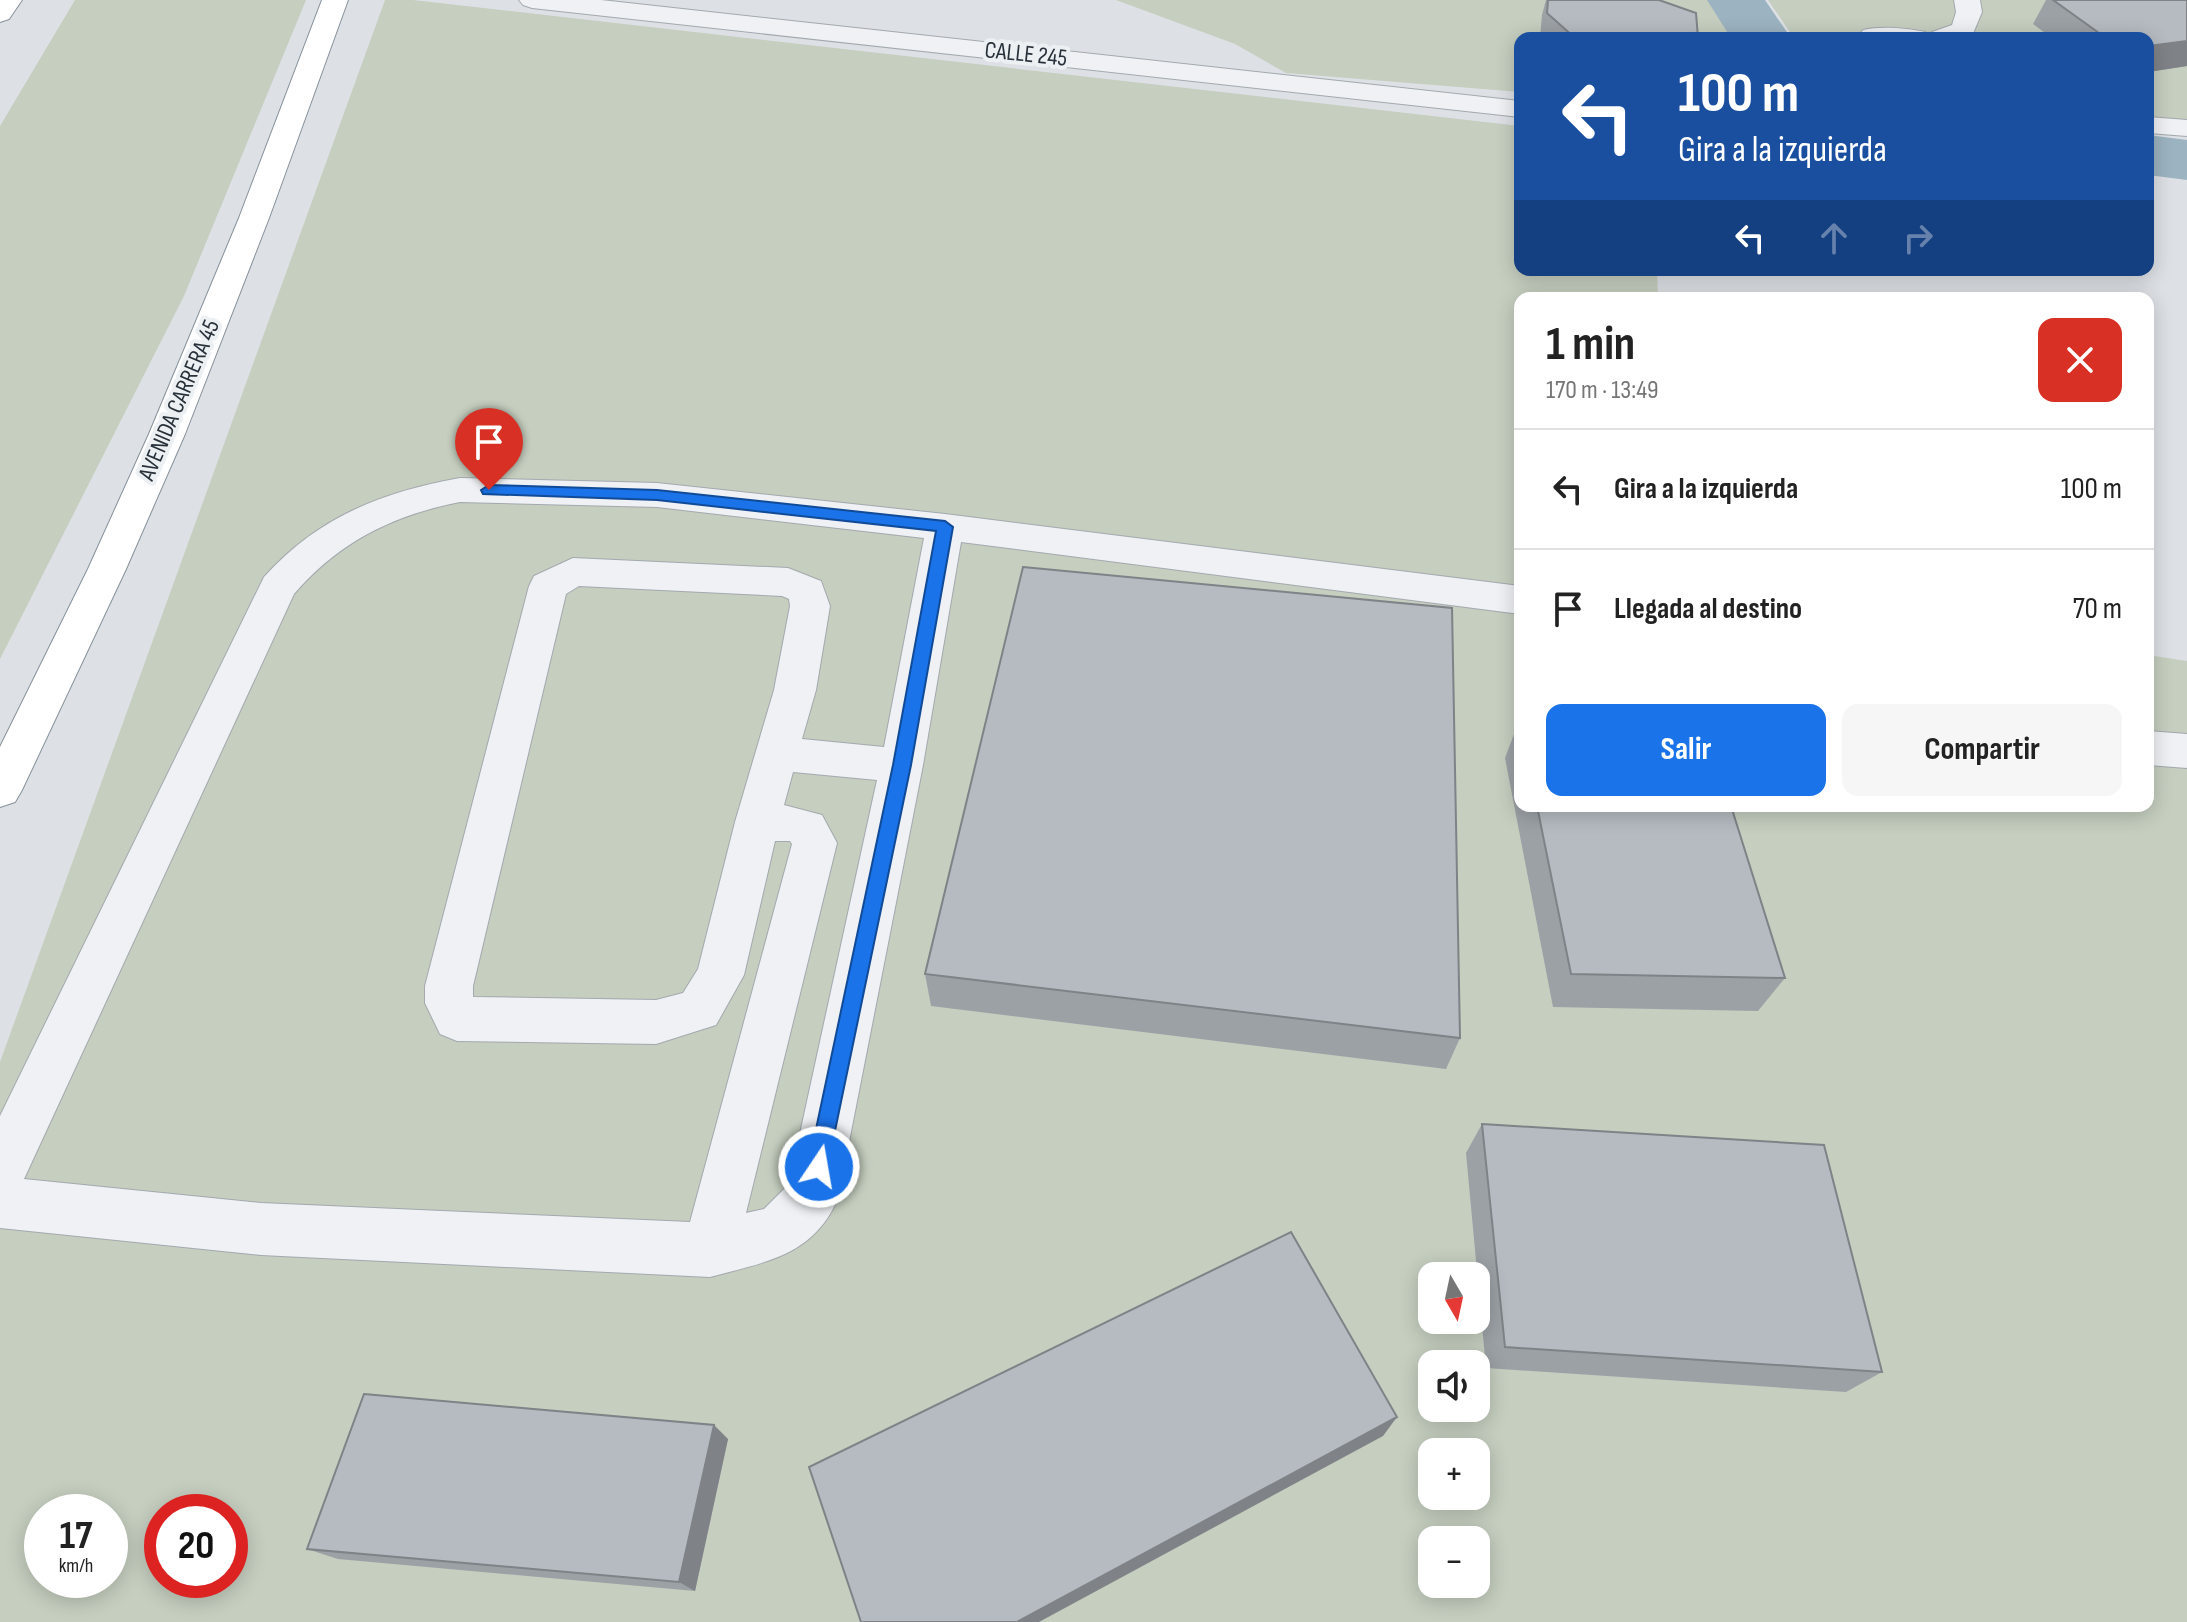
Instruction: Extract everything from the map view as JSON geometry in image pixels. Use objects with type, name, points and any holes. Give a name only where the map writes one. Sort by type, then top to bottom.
[{"type":"highway","points":[[0,14],[9,0]]},
{"type":"highway","name":"AVENIDA CARRERA 45","points":[[0,790],[71,645],[167,435],[271,175],[335,0]]},
{"type":"lane","name":"CALLE 245","points":[[532,0],[1514,108]]},
{"type":"lane","points":[[1958,32],[1963,30],[1969,12],[1967,0]]},
{"type":"lane","points":[[2154,125],[2187,128]]},
{"type":"lane","points":[[0,1172],[278,587],[296,564],[318,544],[372,513],[401,502],[460,490],[657,495],[945,527],[1514,599]]},
{"type":"lane","points":[[0,1202],[261,1229],[710,1250],[779,1231],[812,1198],[902,765],[945,527]]},
{"type":"lane","points":[[573,572],[788,582],[807,591],[810,606],[795,690],[757,822],[720,975],[699,1010],[656,1022],[457,1019],[449,1003],[449,986],[548,586],[573,572]]},
{"type":"lane","points":[[2154,748],[2187,751]]},
{"type":"lane","points":[[776,754],[902,765]]},
{"type":"lane","points":[[710,1250],[815,843],[806,828],[791,823],[757,822]]},
{"type":"green space","points":[[75,0],[306,0],[184,296],[0,659],[0,126]]},
{"type":"green space","points":[[385,0],[413,0],[1514,125],[1514,276],[1657,276],[1658,292],[1514,292],[1514,812],[2154,812],[2154,656],[2187,661],[2187,1622],[0,1622],[0,1062]]},
{"type":"green space","points":[[1116,0],[1733,0],[1753,32],[1514,32],[1514,92],[1286,73],[1235,44]]},
{"type":"green space","points":[[1768,0],[2187,0],[2187,130],[2154,127],[2154,32],[1790,32]]},
{"type":"building","points":[[1548,0],[1659,0],[1696,13],[1698,32],[1568,32],[1547,13]]},
{"type":"building","points":[[2053,0],[2187,0],[2187,41],[2154,45],[2154,32],[2098,32]]},
{"type":"building","points":[[1023,567],[1452,608],[1460,1038],[925,974]]},
{"type":"building","points":[[1538,812],[1733,812],[1785,978],[1571,974]]},
{"type":"building","points":[[1482,1124],[1824,1145],[1882,1372],[1505,1347]]},
{"type":"building","points":[[1291,1232],[1397,1417],[1017,1622],[861,1622],[809,1467]]},
{"type":"building","points":[[364,1394],[714,1425],[679,1582],[307,1549]]},
{"type":"waterway","points":[[1736,0],[1757,32]]},
{"type":"waterway","points":[[2154,156],[2187,160]]},
{"type":"route","points":[[489,490],[657,495],[945,527],[902,765],[819,1167]]}]
